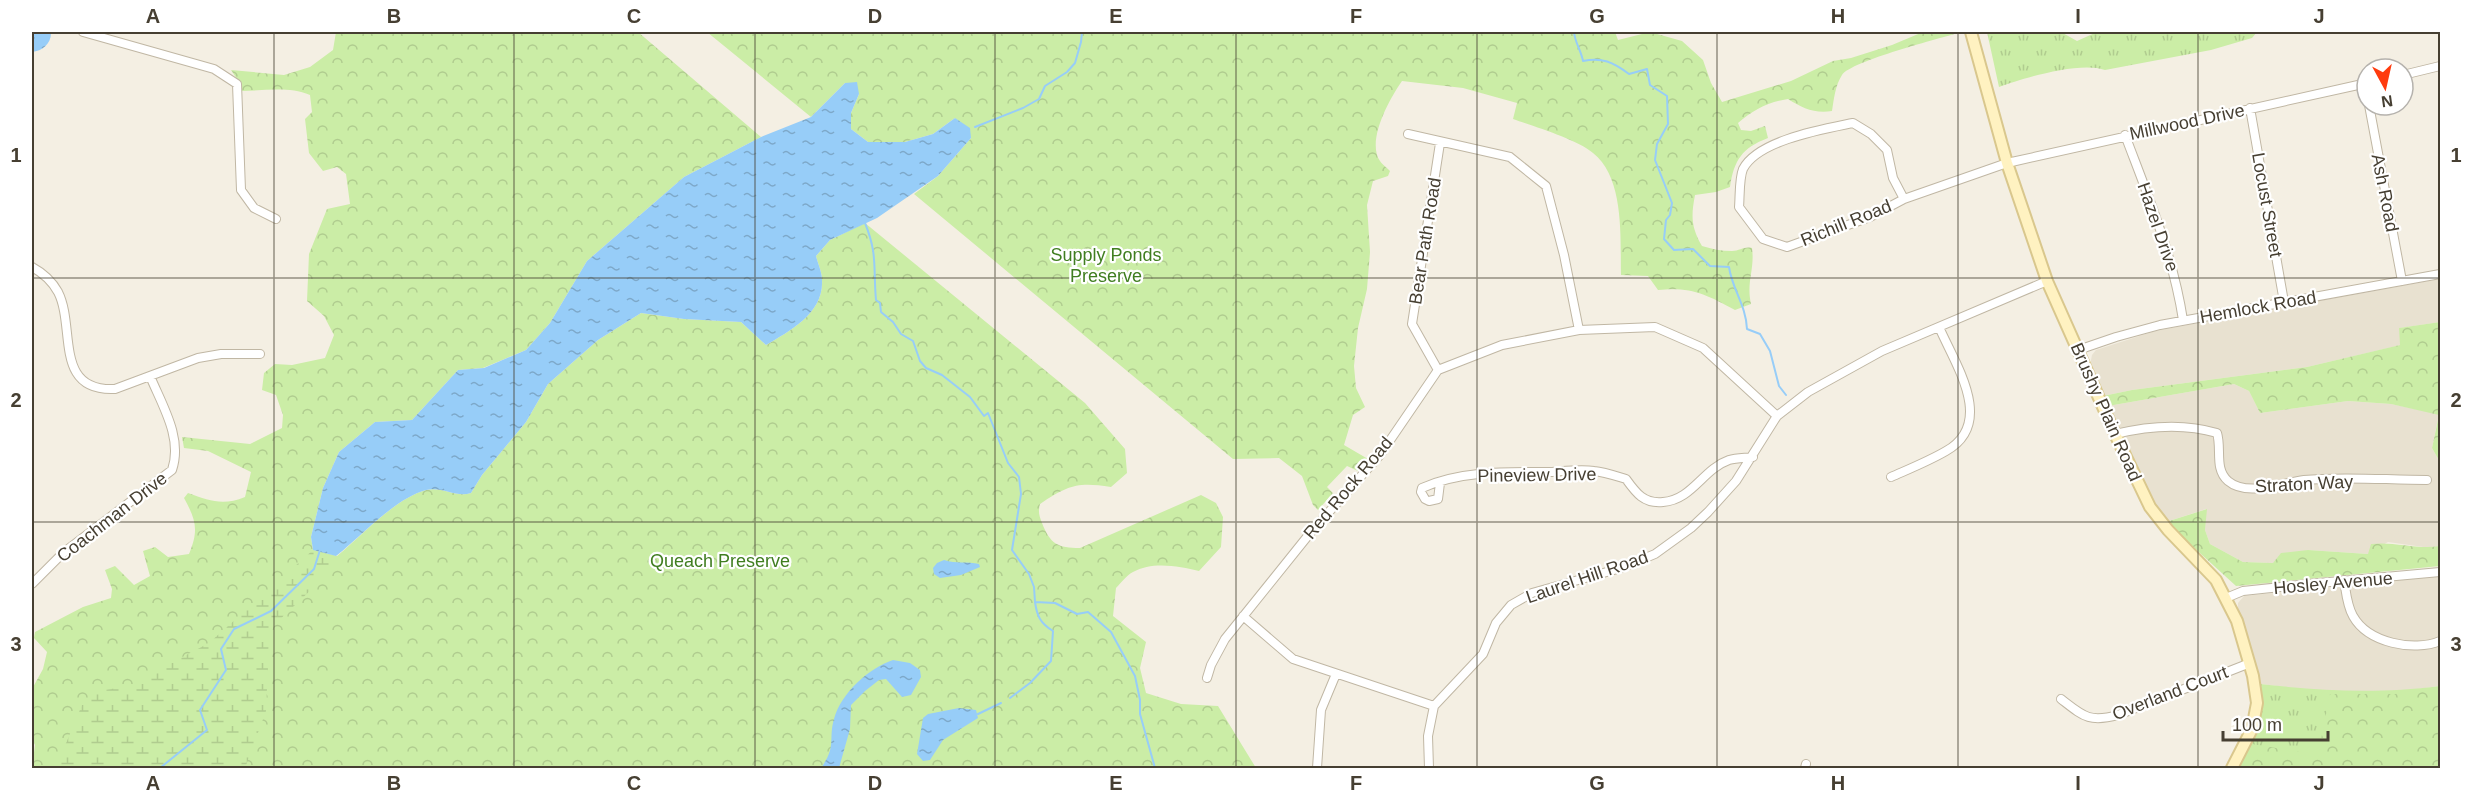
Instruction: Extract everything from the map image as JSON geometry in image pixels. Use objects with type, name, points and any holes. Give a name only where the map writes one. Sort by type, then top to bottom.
[{"type":"main road","name":"Brushy Plain Road","points":[[1971,32],[2007,163],[2048,281],[2115,434],[2145,498],[2157,517],[2208,569],[2237,621],[2250,663],[2257,711],[2252,729],[2232,768]]},
{"type":"street","points":[[83,32],[214,69],[237,84],[241,190],[254,207],[276,219]]},
{"type":"street","points":[[2415,72],[2440,66]]},
{"type":"street","name":"Millwood Drive","points":[[2007,163],[2355,85]]},
{"type":"street","name":"Locust Street","points":[[2250,108],[2284,302]]},
{"type":"street","name":"Ash Road","points":[[2371,117],[2402,281]]},
{"type":"street","name":"Richill Road","points":[[1904,200],[1893,178],[1887,150],[1871,134],[1853,123],[1807,133],[1758,153],[1743,170],[1739,207],[1762,238],[1787,248],[1870,217],[1904,200],[2007,163]]},
{"type":"street","points":[[1408,134],[1510,157],[1546,186],[1564,255],[1579,330]]},
{"type":"street","name":"Hazel Drive","points":[[2125,135],[2163,235],[2173,269],[2183,320]]},
{"type":"street","name":"Bear Path Road","points":[[1438,370],[1412,324],[1440,143]]},
{"type":"street","points":[[32,267],[51,281],[58,293],[62,303],[71,362],[76,372],[93,386],[103,389],[115,388],[198,358],[221,354],[260,354]]},
{"type":"street","name":"Hemlock Road","points":[[2078,350],[2131,332],[2183,320],[2440,274]]},
{"type":"street","name":"Laurel Hill Road","points":[[1434,706],[1483,654],[1496,623],[1511,605],[1532,593],[1621,568],[1655,554],[1691,528],[1736,481],[1778,416],[1808,392],[1845,370],[2048,281]]},
{"type":"street","points":[[1438,370],[1502,345],[1579,330],[1655,327],[1703,348],[1778,416]]},
{"type":"street","points":[[1891,477],[1947,451],[1967,431],[1971,401],[1939,327]]},
{"type":"street","name":"Red Rock Road","points":[[1207,678],[1210,665],[1225,639],[1311,532],[1380,455],[1438,370]]},
{"type":"street","name":"Coachman Drive","points":[[32,584],[63,553],[172,470],[177,457],[176,442],[150,376]]},
{"type":"street","name":"Straton Way","points":[[2115,434],[2160,426],[2205,429],[2217,433],[2220,443],[2219,469],[2227,480],[2236,486],[2253,488],[2325,479],[2427,480]]},
{"type":"street","name":"Pineview Drive","points":[[1440,483],[1494,473],[1594,471],[1626,479],[1636,493],[1650,503],[1671,502],[1690,492],[1728,460],[1753,457]]},
{"type":"street","name":"Hosley Avenue","points":[[2226,598],[2243,591],[2440,572]]},
{"type":"street","points":[[2344,580],[2352,615],[2371,635],[2420,646],[2440,641]]},
{"type":"street","points":[[1243,616],[1293,659],[1434,706],[1428,736],[1429,768]]},
{"type":"street","name":"Overland Court","points":[[2061,699],[2089,718],[2101,720],[2250,663]]},
{"type":"street","points":[[1317,768],[1322,710],[1336,674]]},
{"type":"shaded area","points":[[2440,279],[2440,322],[2400,328],[2401,345],[2307,367],[2132,390],[2103,396],[2090,365],[2092,355],[2096,350],[2155,331]]},
{"type":"shaded area","points":[[2234,384],[2249,391],[2260,413],[2348,401],[2391,404],[2439,414],[2432,448],[2440,462],[2440,546],[2430,548],[2388,542],[2368,554],[2308,550],[2273,563],[2243,562],[2210,544],[2205,530],[2206,509],[2166,522],[2154,507],[2108,406]]},
{"type":"shaded area","points":[[2440,576],[2440,686],[2395,692],[2328,692],[2260,684],[2238,609],[2238,603],[2244,596]]},
{"type":"green space","name":"Queach Preserve","points":[[336,32],[638,32],[761,137],[684,177],[587,261],[550,323],[526,350],[483,368],[458,370],[412,420],[375,422],[339,452],[323,488],[311,537],[313,550],[337,556],[391,509],[426,490],[471,493],[482,475],[526,422],[548,384],[598,340],[641,313],[684,319],[741,322],[766,345],[775,340],[804,320],[817,302],[822,280],[816,256],[830,240],[865,223],[1085,403],[1125,449],[1127,473],[1111,487],[1081,485],[1066,489],[1040,504],[1039,514],[1042,523],[1052,540],[1060,546],[1080,548],[1201,495],[1216,503],[1223,517],[1221,547],[1199,571],[1174,566],[1149,566],[1131,573],[1116,588],[1113,616],[1146,642],[1140,668],[1146,693],[1181,704],[1218,706],[1256,768],[32,768],[35,745],[32,739],[32,689],[43,669],[47,652],[34,638],[35,632],[83,607],[111,598],[112,589],[105,570],[115,566],[134,585],[150,576],[143,551],[155,547],[168,557],[189,554],[195,525],[184,498],[188,493],[223,502],[245,497],[251,472],[208,451],[184,448],[182,437],[250,444],[282,428],[283,415],[276,395],[262,390],[264,373],[275,364],[292,365],[325,358],[334,335],[324,316],[307,301],[309,254],[327,209],[350,204],[346,174],[337,167],[323,171],[309,153],[305,119],[312,112],[310,95],[285,90],[241,91],[239,82],[231,70],[284,75],[310,67],[333,50]]},
{"type":"green space","name":"Supply Ponds Preserve","points":[[707,32],[1615,32],[1618,40],[1650,32],[1682,41],[1703,60],[1711,83],[1722,102],[1791,81],[1833,61],[1851,58],[1892,45],[1923,32],[1962,32],[1898,50],[1849,69],[1842,75],[1838,84],[1832,111],[1809,110],[1788,99],[1761,107],[1738,123],[1741,130],[1751,131],[1765,126],[1768,138],[1752,146],[1741,156],[1734,169],[1730,187],[1695,195],[1693,215],[1694,227],[1702,246],[1728,251],[1752,248],[1749,289],[1751,304],[1735,310],[1698,293],[1658,290],[1648,276],[1621,275],[1619,210],[1616,193],[1603,164],[1586,148],[1513,119],[1517,103],[1463,88],[1402,81],[1381,120],[1376,142],[1376,153],[1390,171],[1388,176],[1373,181],[1367,205],[1370,252],[1367,289],[1358,328],[1354,366],[1356,388],[1365,407],[1353,415],[1344,445],[1368,459],[1358,471],[1347,466],[1327,487],[1333,493],[1318,510],[1313,505],[1302,476],[1279,458],[1233,459],[914,194],[938,176],[971,138],[955,118],[933,134],[905,142],[868,142],[851,129],[851,113],[859,94],[845,83],[811,117]]},
{"type":"green space","points":[[1987,32],[2061,32],[2077,41],[2097,32],[2257,32],[2252,38],[2211,50],[2105,70],[2067,69],[2037,75],[1999,87]]},
{"type":"green space","points":[[2440,322],[2440,462],[2432,448],[2439,415],[2391,404],[2348,401],[2260,413],[2249,391],[2234,384],[2108,406],[2103,396],[2132,390],[2307,367],[2400,345],[2399,328]]},
{"type":"green space","points":[[2207,509],[2205,530],[2210,544],[2243,562],[2273,563],[2281,553],[2308,550],[2368,554],[2371,544],[2380,543],[2423,547],[2440,546],[2440,566],[2236,586],[2166,522]]},
{"type":"green space","points":[[313,550],[336,556],[315,586],[274,625],[269,642],[266,711],[245,768],[54,768],[84,700],[104,690],[139,685],[173,662],[209,643]]},
{"type":"green space","points":[[2260,684],[2350,691],[2440,686],[2440,768],[2237,768],[2253,738],[2260,718],[2262,697]]},
{"type":"green space","points":[[2440,688],[2440,768],[2240,768],[2252,744],[2318,755],[2330,694],[2395,694]]},
{"type":"water","points":[[32,32],[51,33],[45,46],[32,52]]},
{"type":"water","points":[[857,82],[859,94],[851,113],[851,129],[868,142],[905,142],[933,134],[955,118],[970,128],[971,138],[938,176],[877,218],[830,240],[816,256],[822,277],[821,292],[804,320],[766,345],[741,322],[684,319],[641,313],[598,340],[548,384],[526,422],[482,475],[471,493],[426,490],[391,509],[336,556],[313,550],[311,537],[323,488],[339,452],[375,422],[412,420],[458,370],[484,368],[526,350],[550,323],[587,261],[684,177],[761,137],[811,117],[845,83]]},
{"type":"water","points":[[944,560],[975,563],[980,567],[961,575],[940,578],[934,574],[933,568]]},
{"type":"water","points":[[893,660],[910,663],[920,670],[921,677],[911,695],[902,697],[886,679],[879,680],[865,691],[851,705],[850,729],[839,768],[821,768],[831,748],[834,719],[849,691],[866,675]]},
{"type":"water","points":[[959,708],[976,710],[978,718],[943,740],[930,760],[923,761],[917,754],[923,718],[928,714]]},
{"type":"waterway","points":[[975,127],[1023,108],[1039,99],[1045,86],[1067,72],[1075,63],[1082,32]]},
{"type":"waterway","points":[[1574,32],[1583,61],[1607,61],[1629,74],[1647,69],[1650,85],[1667,96],[1668,124],[1657,144],[1655,160],[1672,203],[1670,215],[1666,220],[1664,239],[1674,250],[1693,249],[1710,266],[1729,267],[1744,312],[1747,329],[1760,334],[1770,351],[1779,386],[1786,395]]},
{"type":"waterway","points":[[865,223],[873,253],[876,300],[880,303],[881,312],[893,322],[901,334],[913,341],[920,361],[926,368],[942,375],[970,397],[984,416],[988,413],[1008,463],[1019,477],[1021,494],[1012,550],[1029,574],[1034,587],[1035,602],[1055,603],[1077,614],[1088,612],[1111,632],[1135,676],[1140,700],[1140,714],[1155,768]]},
{"type":"waterway","points":[[160,768],[207,730],[200,710],[226,670],[221,649],[234,629],[271,611],[314,569],[320,550]]},
{"type":"waterway","points":[[1010,698],[1030,683],[1051,661],[1053,631],[1040,619],[1035,602]]},
{"type":"waterway","points":[[978,714],[1001,703]]}]
